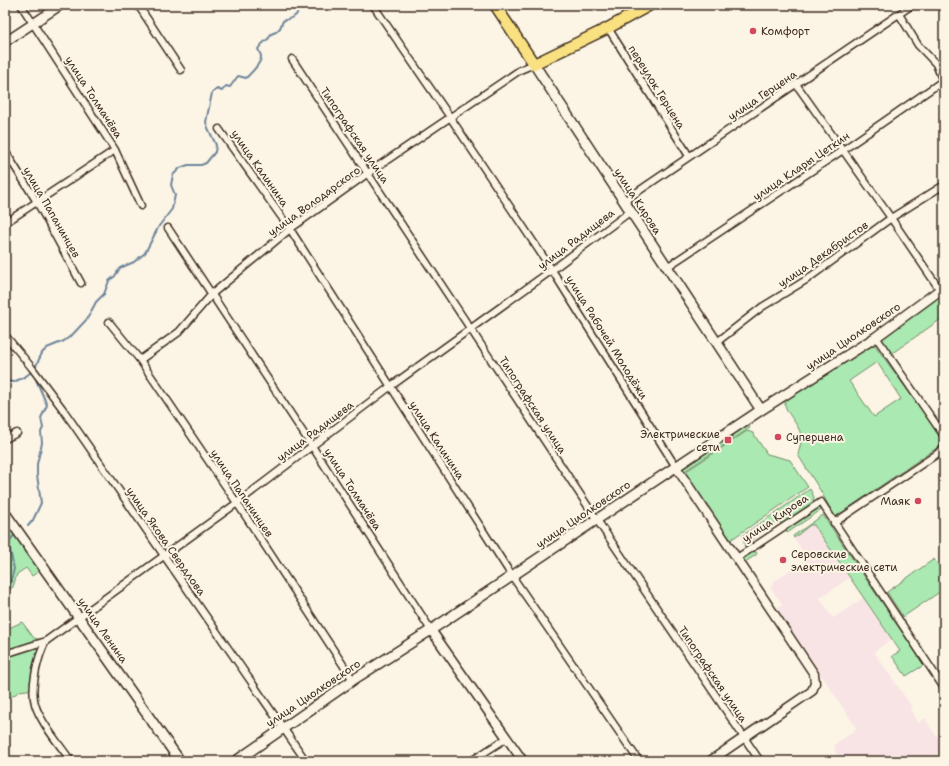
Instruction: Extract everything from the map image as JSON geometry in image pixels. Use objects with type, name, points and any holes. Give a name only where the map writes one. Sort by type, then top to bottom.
[{"type":"main road","points":[[534,64],[608,28],[650,5]]},
{"type":"main road","name":"улица Кирова","points":[[500,7],[534,64],[761,410]]},
{"type":"main road","name":"улица Циолковского","points":[[236,761],[353,680],[431,630],[761,410],[876,337],[942,289]]},
{"type":"main road","name":"улица Ленина","points":[[5,513],[180,761]]},
{"type":"street","name":"улица Толмачёва","points":[[21,5],[115,150],[141,206]]},
{"type":"street","points":[[5,42],[61,5]]},
{"type":"street","points":[[138,5],[181,70]]},
{"type":"street","name":"улица Рабочей Молодёжи","points":[[373,5],[552,270],[676,467],[814,674],[815,683],[812,691],[744,738]]},
{"type":"street","name":"улица Герцена","points":[[624,201],[912,5]]},
{"type":"street","points":[[899,14],[918,45],[936,64],[943,82]]},
{"type":"street","name":"переулок Герцена","points":[[608,28],[690,156]]},
{"type":"street","name":"Типографская улица","points":[[292,59],[597,520],[760,761]]},
{"type":"street","name":"улица Володарского","points":[[140,360],[179,332],[212,294],[290,229],[368,173],[520,70],[534,64]]},
{"type":"street","name":"улица Клары Цеткин","points":[[667,267],[943,82]]},
{"type":"street","points":[[796,84],[942,289]]},
{"type":"street","name":"улица Калинина","points":[[220,129],[290,229],[512,576],[639,761]]},
{"type":"street","points":[[5,223],[115,150]]},
{"type":"street","name":"улица Папанинцев","points":[[5,151],[37,202],[81,283]]},
{"type":"street","name":"улица Декабристов","points":[[717,342],[762,307],[806,280],[891,218],[944,185]]},
{"type":"street","name":"улица Радищева","points":[[5,654],[46,641],[237,503],[391,386],[631,211]]},
{"type":"street","name":"улица Толмачёва","points":[[168,228],[431,630],[523,761]]},
{"type":"street","name":"улица Папанинцев","points":[[109,322],[140,360],[237,503],[353,680]]},
{"type":"street","name":"улица Якова Свердлова","points":[[5,335],[62,408],[306,761]]},
{"type":"street","points":[[876,337],[942,425],[944,436]]},
{"type":"street","points":[[5,439],[18,433]]},
{"type":"street","points":[[834,523],[937,454],[944,447]]},
{"type":"street","name":"улица Кирова","points":[[737,558],[821,502],[944,688]]},
{"type":"street","points":[[46,641],[37,668],[34,702],[39,714],[71,761]]},
{"type":"street","points":[[471,761],[507,738]]},
{"type":"street","points":[[710,761],[744,738]]},
{"type":"shaded area","points":[[810,525],[813,525],[849,578],[820,598],[833,618],[863,598],[891,639],[874,652],[912,707],[910,709],[918,723],[925,718],[936,736],[938,735],[944,744],[944,750],[935,756],[939,761],[837,761],[834,745],[857,729],[777,608],[782,604],[770,587],[774,585],[773,582],[807,558],[794,538]]},
{"type":"green space","points":[[944,287],[944,317],[888,356],[876,337]]},
{"type":"green space","points":[[874,344],[942,438],[941,445],[835,517],[798,455],[801,435],[785,406],[784,401]],"holes":[[[877,362],[901,399],[874,417],[849,381]]]},
{"type":"green space","points":[[745,421],[750,428],[680,474],[676,467]]},
{"type":"green space","points":[[747,431],[753,433],[767,454],[790,460],[808,487],[729,541],[685,472]]},
{"type":"green space","points":[[810,489],[814,497],[813,502],[783,524],[777,521],[749,541],[749,545],[745,549],[743,535]]},
{"type":"green space","points":[[817,507],[821,510],[787,533],[786,530],[788,527]]},
{"type":"green space","points":[[823,515],[924,665],[906,676],[892,656],[900,651],[814,525],[810,525],[794,538],[793,536]]},
{"type":"green space","points":[[15,528],[44,568],[32,576],[26,568],[17,574],[13,587],[5,593],[5,535]]},
{"type":"green space","points":[[752,551],[756,552],[757,554],[744,563],[744,557]]},
{"type":"green space","points":[[934,559],[944,574],[944,589],[903,617],[887,592]]},
{"type":"green space","points":[[5,621],[9,628],[22,622],[34,638],[46,641],[33,689],[20,691],[5,701]]},
{"type":"waterway","points":[[5,381],[14,382],[34,370],[42,353],[47,348],[64,341],[87,319],[96,302],[104,294],[109,281],[115,276],[120,268],[134,262],[145,253],[159,226],[172,209],[175,195],[171,185],[173,175],[180,168],[188,165],[201,165],[206,163],[215,152],[216,145],[206,122],[212,93],[217,89],[222,91],[226,86],[230,87],[238,76],[246,78],[253,71],[261,59],[258,49],[271,34],[280,28],[283,21],[293,17],[298,12],[298,9],[293,5]]},
{"type":"waterway","points":[[28,526],[33,520],[41,503],[37,464],[42,443],[41,432],[43,428],[41,418],[47,405],[34,375]]},
{"type":"waterway","points":[[5,639],[9,628],[7,597],[14,569],[9,545],[11,539],[16,533]]},
{"type":"place","name":"Комфорт","points":[[753,31]]},
{"type":"place","name":"Суперцена","points":[[778,437]]},
{"type":"place","name":"Электрические сети","points":[[728,440]]},
{"type":"place","name":"Маяк","points":[[918,501]]},
{"type":"place","name":"Серовские электрические сети","points":[[783,560]]}]
